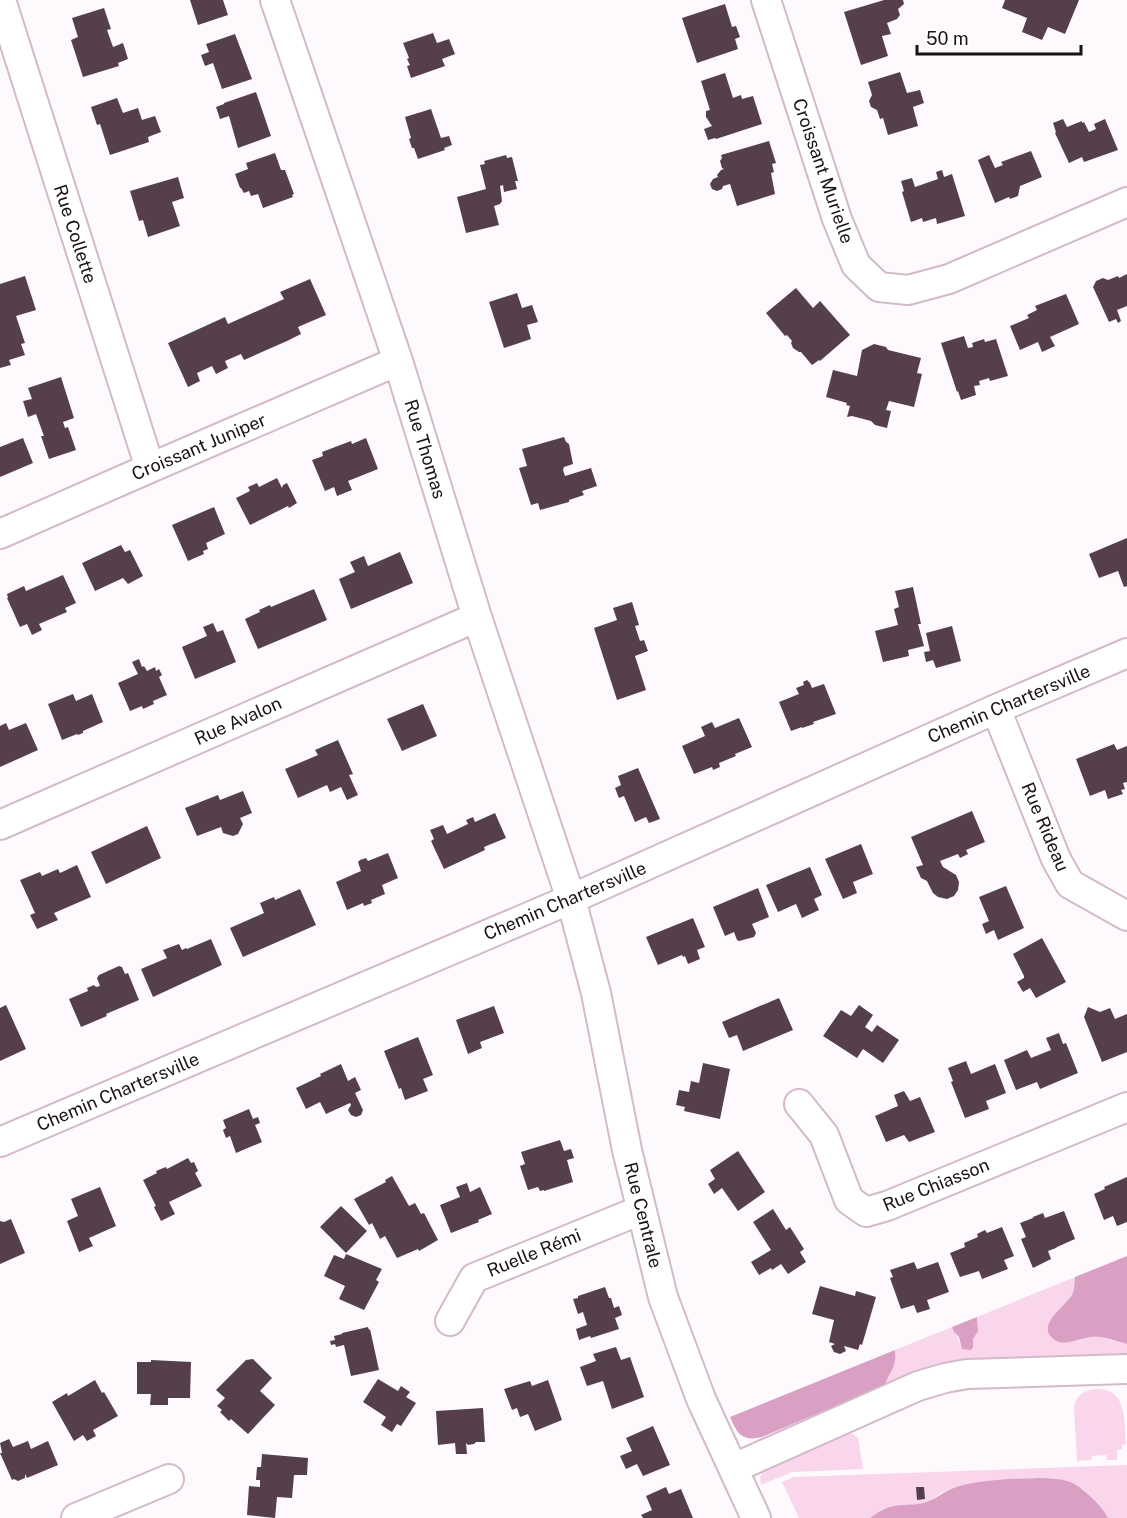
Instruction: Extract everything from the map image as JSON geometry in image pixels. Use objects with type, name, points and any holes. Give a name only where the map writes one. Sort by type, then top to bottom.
[{"type":"street","name":"Rue Collette","points":[[1,0],[150,468]]},
{"type":"street","name":"Rue Thomas","points":[[275,0],[398,361],[477,617],[571,899]]},
{"type":"street","name":"Croissant Murielle","points":[[766,0],[837,219],[856,265],[879,287],[908,290],[949,279],[1127,202]]},
{"type":"street","name":"Croissant Juniper","points":[[0,534],[398,361]]},
{"type":"street","name":"Rue Avalon","points":[[0,825],[477,617]]},
{"type":"street","name":"Chemin Chartersville","points":[[0,1142],[571,899],[996,709],[1127,654]]},
{"type":"street","name":"Rue Rideau","points":[[996,709],[1056,859],[1070,884],[1127,916]]},
{"type":"street","name":"Rue Centrale","points":[[571,899],[596,993],[626,1145],[663,1297],[702,1399],[756,1518]]},
{"type":"street","name":"Rue Chiasson","points":[[799,1104],[824,1135],[849,1200],[867,1212],[887,1206],[1127,1107]]},
{"type":"street","name":"Ruelle Rémi","points":[[450,1321],[474,1278],[641,1210]]},
{"type":"street","points":[[734,1468],[918,1386],[945,1378],[975,1374],[1127,1369]]},
{"type":"street","points":[[76,1518],[169,1479]]},
{"type":"shaded area","points":[[1127,1256],[1127,1344],[1096,1337],[1066,1343],[1059,1342],[1049,1335],[1049,1323],[1072,1295],[1075,1277]]},
{"type":"shaded area","points":[[1075,1277],[1074,1292],[1059,1310],[1052,1338],[1070,1342],[1102,1337],[1127,1344],[1127,1357],[885,1385],[894,1364],[895,1350],[952,1327],[960,1344],[973,1347],[973,1339],[978,1326],[977,1317]]},
{"type":"shaded area","points":[[977,1317],[978,1331],[973,1339],[973,1347],[971,1350],[962,1349],[959,1337],[952,1327]]},
{"type":"shaded area","points":[[895,1350],[894,1365],[885,1385],[762,1437],[744,1437],[735,1428],[730,1417]]},
{"type":"shaded area","points":[[1094,1389],[1113,1393],[1122,1406],[1126,1444],[1122,1445],[1122,1449],[1117,1450],[1117,1460],[1107,1460],[1106,1455],[1092,1456],[1091,1460],[1077,1461],[1074,1409],[1080,1395]]},
{"type":"shaded area","points":[[844,1434],[853,1434],[858,1438],[863,1469],[792,1472],[761,1485],[760,1477],[766,1467]]},
{"type":"shaded area","points":[[1127,1465],[1127,1518],[1108,1518],[1098,1503],[1082,1488],[1059,1479],[1040,1478],[992,1481],[955,1487],[929,1501],[883,1509],[870,1518],[799,1518],[782,1482],[794,1477]]},
{"type":"shaded area","points":[[1040,1478],[1072,1483],[1097,1503],[1108,1518],[870,1518],[890,1507],[932,1500],[966,1484]]},
{"type":"building","points":[[190,0],[223,0],[228,15],[198,25]]},
{"type":"building","points":[[884,0],[903,0],[904,4],[898,9],[900,15],[897,19],[887,23],[891,34],[882,36],[888,56],[861,65],[844,12]]},
{"type":"building","points":[[1005,0],[1079,0],[1065,34],[1048,27],[1042,40],[1022,32],[1027,18],[1002,8]]},
{"type":"building","points":[[725,4],[732,27],[736,26],[740,37],[735,39],[738,49],[697,63],[682,18]]},
{"type":"building","points":[[104,8],[111,29],[107,30],[113,47],[123,43],[128,59],[118,63],[119,66],[83,77],[71,40],[78,37],[72,18]]},
{"type":"building","points":[[433,33],[437,43],[449,39],[455,54],[442,59],[445,66],[411,78],[407,66],[410,65],[407,59],[409,58],[403,43]]},
{"type":"building","points":[[235,34],[252,79],[222,89],[213,63],[205,66],[201,55],[209,52],[206,44]]},
{"type":"building","points":[[900,72],[907,93],[920,90],[924,103],[913,107],[918,126],[888,135],[883,118],[880,119],[877,110],[871,107],[869,101],[872,95],[868,82]]},
{"type":"building","points":[[725,73],[733,98],[741,95],[742,99],[753,96],[762,124],[708,140],[704,129],[712,126],[706,117],[706,111],[710,110],[701,81]]},
{"type":"building","points":[[256,92],[271,136],[238,148],[229,116],[220,119],[216,107]]},
{"type":"building","points":[[117,98],[123,113],[138,108],[142,120],[155,116],[161,132],[148,137],[149,142],[110,155],[100,124],[97,125],[91,107]]},
{"type":"building","points":[[431,109],[441,138],[449,136],[452,145],[444,148],[445,150],[418,159],[409,139],[411,138],[405,117]]},
{"type":"building","points":[[1063,119],[1067,127],[1084,122],[1089,132],[1096,129],[1094,124],[1105,119],[1118,150],[1084,162],[1082,157],[1069,163],[1055,133],[1053,123]]},
{"type":"building","points":[[769,141],[776,163],[772,164],[774,172],[771,173],[775,194],[737,206],[730,184],[717,191],[712,189],[710,184],[713,179],[718,177],[717,175],[724,169],[720,161],[721,155]]},
{"type":"building","points":[[1031,151],[1042,177],[1020,186],[1018,196],[995,203],[978,160],[989,155],[995,168],[1003,165],[1001,162]]},
{"type":"building","points":[[275,153],[281,170],[285,170],[294,194],[293,197],[263,208],[258,194],[251,196],[249,191],[244,193],[235,174],[248,169],[246,163]]},
{"type":"building","points":[[506,155],[507,158],[512,157],[518,181],[515,181],[517,189],[504,192],[503,185],[500,186],[502,201],[494,206],[499,225],[466,233],[457,197],[486,189],[480,165],[485,164],[484,161]]},
{"type":"building","points":[[942,170],[944,177],[952,174],[965,216],[937,224],[936,218],[923,222],[922,218],[911,222],[901,181],[912,178],[915,187],[938,179],[936,172]]},
{"type":"building","points":[[178,177],[184,198],[172,202],[180,226],[148,237],[143,220],[139,221],[130,191]]},
{"type":"building","points":[[1127,274],[1127,306],[1117,310],[1121,321],[1118,323],[1116,319],[1109,322],[1093,287],[1096,281],[1103,278],[1108,280]]},
{"type":"building","points":[[25,276],[36,310],[16,316],[25,343],[21,344],[25,355],[9,360],[11,365],[0,368],[0,284]]},
{"type":"building","points":[[310,279],[326,315],[298,327],[301,334],[287,341],[244,360],[241,354],[225,361],[228,368],[216,374],[212,366],[197,373],[200,381],[188,387],[168,343],[225,317],[228,324],[284,299],[280,292]]},
{"type":"building","points":[[796,288],[813,308],[820,301],[850,335],[820,361],[812,365],[801,352],[793,348],[792,341],[766,313]]},
{"type":"building","points":[[517,293],[522,308],[532,305],[538,322],[527,325],[531,339],[504,348],[489,302]]},
{"type":"building","points":[[1066,294],[1079,324],[1050,337],[1055,346],[1042,352],[1038,342],[1020,350],[1010,326],[1029,318],[1027,315],[1037,310],[1035,306]]},
{"type":"building","points":[[964,336],[968,348],[973,347],[972,343],[984,339],[985,342],[996,339],[1008,376],[990,381],[989,378],[979,381],[980,385],[974,386],[976,395],[961,400],[941,343]]},
{"type":"building","points":[[874,344],[921,358],[917,373],[922,374],[914,407],[889,401],[886,410],[891,411],[887,428],[875,425],[871,421],[852,416],[847,417],[850,406],[846,405],[847,403],[826,397],[833,370],[857,376],[862,350]]},
{"type":"building","points":[[61,377],[74,418],[63,422],[65,428],[68,427],[76,450],[49,459],[36,414],[28,417],[23,401],[32,399],[28,388]]},
{"type":"building","points":[[564,437],[569,444],[573,464],[564,467],[565,476],[591,468],[597,486],[582,491],[584,495],[569,500],[569,502],[540,510],[538,503],[531,505],[519,468],[527,466],[522,449]]},
{"type":"building","points":[[23,438],[33,463],[0,477],[0,447]]},
{"type":"building","points":[[366,438],[378,469],[348,481],[352,490],[337,496],[334,487],[325,491],[312,460],[323,456],[322,452]]},
{"type":"building","points":[[277,478],[282,488],[287,483],[297,503],[250,525],[236,498],[250,491],[248,487],[257,483],[259,487]]},
{"type":"building","points":[[214,507],[225,534],[206,543],[208,549],[203,551],[204,554],[188,561],[172,525]]},
{"type":"building","points":[[1127,538],[1127,586],[1124,587],[1118,571],[1099,578],[1089,554]]},
{"type":"building","points":[[121,545],[125,552],[130,550],[143,576],[128,584],[123,578],[95,591],[82,563]]},
{"type":"building","points":[[400,552],[413,583],[351,609],[339,579],[355,572],[350,562],[364,556],[368,566]]},
{"type":"building","points":[[63,575],[76,603],[65,608],[67,612],[39,624],[42,630],[32,635],[27,624],[20,627],[7,594],[24,586],[26,591]]},
{"type":"building","points":[[913,587],[921,624],[918,624],[924,646],[908,650],[909,656],[883,662],[875,631],[898,625],[894,609],[899,607],[895,591]]},
{"type":"building","points":[[314,589],[327,620],[258,649],[245,619],[270,605],[271,607]]},
{"type":"building","points":[[632,602],[639,625],[635,626],[640,641],[644,640],[648,651],[635,656],[646,690],[617,700],[594,628],[617,620],[613,608]]},
{"type":"building","points":[[213,623],[217,632],[223,630],[236,662],[195,679],[182,647],[207,636],[203,627]]},
{"type":"building","points":[[952,626],[961,661],[936,668],[933,660],[926,662],[924,652],[930,651],[926,633]]},
{"type":"building","points":[[139,659],[142,667],[144,666],[147,671],[155,667],[156,671],[159,669],[162,675],[159,677],[167,695],[153,701],[154,704],[143,709],[142,706],[130,711],[118,683],[138,674],[132,662]]},
{"type":"building","points":[[807,680],[812,688],[824,684],[836,714],[791,731],[779,702],[799,694],[796,688],[804,685],[803,682]]},
{"type":"building","points":[[73,694],[76,701],[92,694],[103,722],[83,733],[62,740],[48,704]]},
{"type":"building","points":[[423,704],[437,736],[402,751],[387,719]]},
{"type":"building","points":[[739,718],[752,747],[719,763],[720,767],[713,770],[712,767],[694,774],[682,746],[705,736],[701,727],[712,722],[715,728]]},
{"type":"building","points":[[6,723],[9,730],[26,723],[38,750],[0,767],[0,726]]},
{"type":"building","points":[[338,740],[353,774],[349,775],[358,795],[347,800],[341,787],[330,792],[327,785],[298,798],[285,769],[318,755],[315,750]]},
{"type":"building","points":[[1114,744],[1117,750],[1127,746],[1127,782],[1123,783],[1125,789],[1121,790],[1123,794],[1108,799],[1105,790],[1090,796],[1076,759]]},
{"type":"building","points":[[638,768],[660,819],[649,823],[646,817],[635,822],[624,796],[619,798],[615,788],[621,785],[618,776]]},
{"type":"building","points":[[243,791],[252,813],[240,818],[243,824],[238,834],[233,836],[223,833],[221,827],[197,836],[185,808],[218,795],[220,800]]},
{"type":"building","points":[[972,811],[985,842],[966,850],[968,854],[960,858],[958,854],[940,861],[943,867],[956,875],[959,882],[954,896],[947,899],[938,897],[933,893],[927,881],[921,878],[916,867],[923,865],[911,837]]},
{"type":"building","points":[[495,813],[506,838],[444,869],[431,841],[434,839],[430,830],[443,825],[447,834],[468,824],[466,820],[473,817],[475,822]]},
{"type":"building","points":[[147,826],[161,858],[106,884],[91,852]]},
{"type":"building","points":[[861,844],[873,874],[853,882],[857,893],[843,899],[825,859]]},
{"type":"building","points":[[388,853],[398,878],[382,885],[385,894],[371,900],[372,903],[364,906],[363,903],[347,910],[336,882],[361,871],[358,862],[360,860],[366,858],[368,861]]},
{"type":"building","points":[[77,865],[91,897],[54,913],[58,920],[37,929],[30,915],[35,913],[20,880],[40,872],[42,876],[58,869],[60,873]]},
{"type":"building","points":[[810,867],[822,895],[814,899],[819,910],[802,918],[796,904],[778,912],[766,885]]},
{"type":"building","points":[[1006,886],[1024,928],[998,940],[994,930],[986,934],[982,924],[989,921],[979,897]]},
{"type":"building","points":[[758,888],[769,917],[752,924],[756,933],[754,937],[739,941],[734,932],[725,936],[713,907]]},
{"type":"building","points":[[300,889],[316,925],[243,957],[230,928],[264,913],[260,903],[274,897],[275,900]]},
{"type":"building","points":[[693,918],[705,947],[697,950],[700,959],[688,964],[685,956],[682,955],[658,965],[646,937]]},
{"type":"building","points":[[1042,938],[1066,982],[1036,998],[1030,988],[1023,992],[1017,982],[1024,976],[1013,954]]},
{"type":"building","points":[[211,939],[222,965],[153,997],[141,969],[167,958],[163,950],[179,944],[182,950],[187,949]]},
{"type":"building","points":[[119,966],[125,974],[128,973],[139,1000],[81,1027],[69,999],[88,991],[87,988],[94,985],[100,986],[97,978],[99,975]]},
{"type":"building","points":[[779,998],[793,1030],[743,1051],[737,1035],[729,1038],[722,1022]]},
{"type":"building","points":[[6,1005],[26,1049],[0,1061],[0,1008]]},
{"type":"building","points":[[859,1005],[873,1015],[865,1027],[872,1032],[877,1025],[899,1040],[883,1063],[863,1049],[857,1058],[823,1036],[841,1010],[851,1016]]},
{"type":"building","points":[[494,1006],[504,1033],[480,1042],[482,1048],[468,1054],[456,1020]]},
{"type":"building","points":[[1088,1007],[1100,1012],[1110,1008],[1115,1019],[1127,1014],[1127,1052],[1102,1062],[1084,1017]]},
{"type":"building","points":[[1059,1033],[1063,1044],[1066,1043],[1078,1073],[1040,1089],[1037,1082],[1016,1090],[1004,1060],[1027,1050],[1031,1058],[1051,1050],[1046,1038]]},
{"type":"building","points":[[418,1037],[433,1075],[423,1079],[428,1091],[405,1100],[384,1051]]},
{"type":"building","points":[[966,1061],[971,1074],[995,1064],[1006,1093],[986,1101],[989,1109],[965,1118],[948,1068]]},
{"type":"building","points":[[703,1063],[730,1069],[720,1119],[684,1111],[685,1107],[676,1105],[679,1090],[689,1092],[691,1081],[699,1083]]},
{"type":"building","points":[[341,1064],[348,1081],[355,1077],[361,1090],[355,1093],[363,1110],[361,1115],[356,1117],[351,1115],[348,1110],[350,1103],[326,1114],[320,1102],[306,1109],[296,1088]]},
{"type":"building","points":[[904,1091],[910,1101],[920,1097],[935,1132],[909,1142],[904,1135],[886,1142],[875,1116],[898,1106],[894,1095]]},
{"type":"building","points":[[249,1109],[253,1119],[258,1117],[260,1123],[255,1125],[262,1142],[236,1153],[230,1136],[226,1138],[223,1120]]},
{"type":"building","points":[[560,1140],[564,1151],[571,1149],[574,1158],[567,1160],[573,1182],[544,1191],[540,1191],[538,1187],[528,1190],[520,1166],[525,1164],[521,1152]]},
{"type":"building","points":[[738,1151],[765,1192],[738,1211],[722,1188],[714,1194],[708,1184],[715,1179],[710,1170]]},
{"type":"building","points":[[188,1158],[191,1163],[194,1162],[198,1171],[195,1173],[202,1186],[169,1202],[175,1214],[161,1221],[143,1180],[157,1173],[156,1171],[166,1167],[167,1169]]},
{"type":"building","points":[[392,1176],[409,1206],[415,1203],[421,1214],[424,1213],[438,1240],[419,1251],[418,1249],[397,1258],[385,1236],[380,1239],[372,1223],[369,1225],[354,1199],[386,1182],[385,1180]]},
{"type":"building","points":[[1127,1177],[1127,1222],[1117,1226],[1113,1216],[1104,1220],[1094,1194]]},
{"type":"building","points":[[467,1183],[470,1192],[480,1187],[492,1214],[451,1233],[440,1205],[460,1197],[456,1187]]},
{"type":"building","points":[[100,1187],[116,1226],[89,1238],[93,1246],[79,1252],[67,1221],[78,1216],[71,1199]]},
{"type":"building","points":[[341,1206],[367,1231],[346,1253],[320,1227]]},
{"type":"building","points":[[773,1209],[786,1230],[790,1227],[804,1249],[800,1252],[806,1262],[788,1274],[781,1264],[759,1275],[751,1262],[771,1250],[753,1222]]},
{"type":"building","points":[[1064,1211],[1075,1239],[1048,1251],[1051,1259],[1033,1268],[1021,1239],[1026,1237],[1020,1223],[1043,1213],[1045,1218]]},
{"type":"building","points":[[11,1219],[25,1253],[0,1264],[0,1221]]},
{"type":"building","points":[[1002,1227],[1014,1256],[1004,1260],[1008,1269],[982,1279],[979,1271],[960,1277],[950,1253],[965,1247],[964,1243],[978,1237],[977,1234],[985,1230],[987,1233]]},
{"type":"building","points":[[346,1254],[382,1269],[376,1280],[379,1282],[364,1310],[339,1299],[345,1286],[324,1276],[334,1255],[344,1259]]},
{"type":"building","points":[[914,1262],[918,1269],[938,1262],[949,1292],[927,1300],[930,1309],[917,1313],[914,1305],[901,1309],[890,1278],[893,1277],[890,1270]]},
{"type":"building","points":[[820,1286],[855,1296],[856,1291],[876,1297],[862,1345],[860,1344],[858,1350],[844,1346],[846,1351],[840,1354],[834,1352],[831,1346],[835,1344],[829,1342],[834,1320],[812,1314]]},
{"type":"building","points":[[605,1287],[614,1308],[619,1306],[622,1315],[615,1318],[619,1329],[579,1340],[576,1329],[587,1325],[583,1312],[578,1314],[573,1299]]},
{"type":"building","points":[[368,1327],[379,1370],[351,1376],[344,1345],[336,1347],[335,1344],[331,1345],[330,1341],[335,1340],[334,1336],[342,1333]]},
{"type":"building","points":[[616,1347],[621,1360],[630,1357],[644,1397],[612,1409],[603,1381],[587,1386],[580,1367],[596,1361],[593,1354]]},
{"type":"building","points":[[253,1359],[272,1378],[260,1391],[275,1405],[248,1434],[220,1412],[222,1410],[217,1406],[225,1398],[216,1390],[246,1360]]},
{"type":"building","points":[[151,1360],[191,1362],[190,1398],[168,1398],[168,1405],[150,1405],[151,1394],[137,1394],[137,1362],[151,1362]]},
{"type":"building","points":[[378,1379],[398,1391],[401,1386],[410,1392],[406,1397],[416,1403],[401,1426],[397,1424],[392,1432],[381,1425],[386,1417],[363,1402]]},
{"type":"building","points":[[95,1380],[118,1416],[93,1430],[96,1436],[87,1441],[83,1435],[74,1441],[52,1402],[67,1393],[68,1396]]},
{"type":"building","points":[[548,1380],[562,1420],[535,1431],[528,1414],[520,1417],[517,1408],[512,1410],[504,1389],[530,1381],[532,1386]]},
{"type":"building","points":[[483,1408],[485,1442],[468,1445],[466,1443],[467,1454],[456,1454],[455,1443],[438,1445],[436,1411]]},
{"type":"building","points":[[653,1426],[670,1465],[643,1476],[637,1464],[626,1469],[620,1456],[632,1451],[626,1438]]},
{"type":"building","points":[[9,1439],[13,1447],[28,1441],[31,1449],[48,1441],[58,1465],[27,1478],[25,1474],[25,1478],[18,1481],[12,1480],[0,1453],[2,1453],[0,1443]]},
{"type":"building","points":[[262,1454],[308,1458],[307,1475],[294,1475],[292,1498],[277,1497],[275,1518],[247,1515],[249,1486],[260,1487],[260,1480],[256,1480],[257,1467],[261,1467]]},
{"type":"building","points":[[666,1487],[669,1494],[681,1489],[693,1518],[643,1518],[641,1515],[652,1510],[646,1496]]},
{"type":"building","points":[[916,1487],[924,1487],[925,1499],[917,1500]]}]
